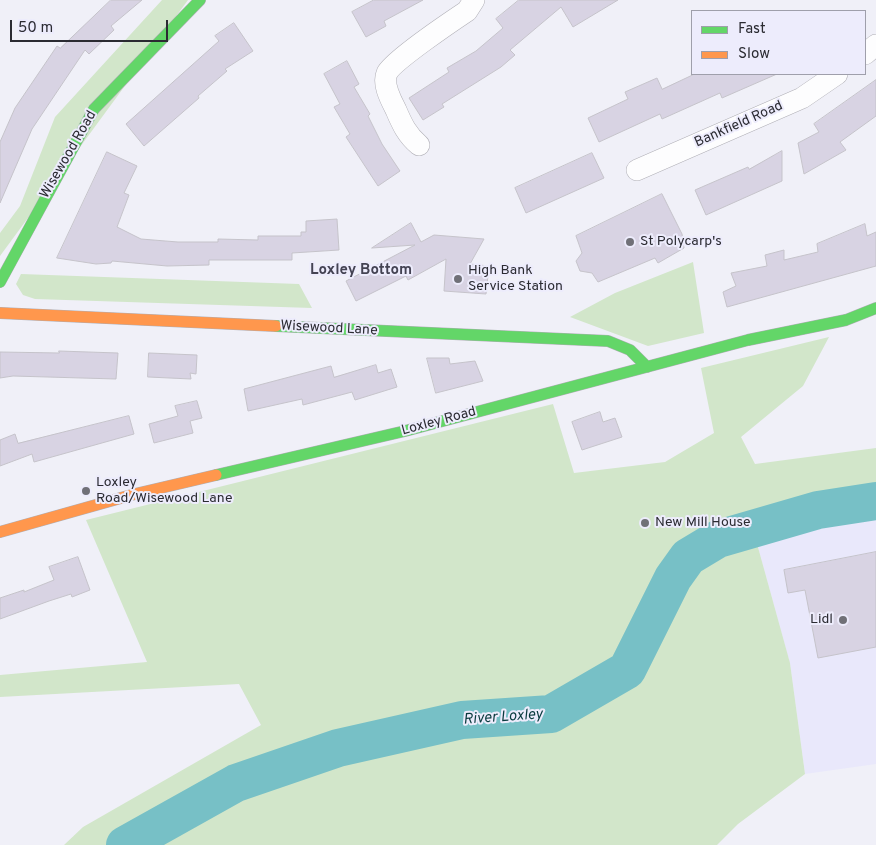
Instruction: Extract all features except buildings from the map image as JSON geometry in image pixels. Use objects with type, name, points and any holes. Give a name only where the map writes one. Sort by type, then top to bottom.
[{"type":"street","name":"Wisewood Road","points":[[0,282],[94,109],[200,0]]},
{"type":"street","points":[[419,145],[409,137],[391,100],[385,83],[387,73],[398,61],[467,11],[474,0]]},
{"type":"street","points":[[866,53],[876,45]]},
{"type":"street","name":"Bankfield Road","points":[[638,170],[802,98],[836,75]]},
{"type":"street","name":"Loxley Road","points":[[0,532],[135,494],[405,431],[748,340],[846,320],[876,308]]},
{"type":"street","name":"Wisewood Lane","points":[[0,313],[608,341],[624,344],[636,351],[647,367]]},
{"type":"shaded area","points":[[876,517],[876,764],[805,774],[790,664],[756,540]]},
{"type":"green space","points":[[162,0],[188,0],[0,256],[0,233],[20,206],[55,117]]},
{"type":"green space","points":[[693,262],[704,333],[648,346],[570,317],[615,293]]},
{"type":"green space","points":[[21,274],[299,284],[312,308],[35,299],[23,295],[16,284]]},
{"type":"green space","points":[[829,337],[803,386],[741,437],[755,464],[876,448],[876,517],[756,540],[790,663],[805,774],[738,824],[717,845],[64,845],[83,827],[261,725],[239,684],[0,697],[0,675],[147,662],[86,520],[553,404],[574,473],[665,462],[714,433],[701,368]]},
{"type":"waterway","name":"River Loxley","points":[[125,845],[236,783],[338,748],[462,720],[551,714],[627,670],[673,578],[688,557],[718,539],[818,510],[876,501]]},
{"type":"traffic: fast","points":[[0,282],[94,109],[200,0]]},
{"type":"traffic: fast","points":[[216,475],[405,431],[748,340],[846,320],[876,308]]},
{"type":"traffic: fast","points":[[276,326],[608,341],[630,350],[647,367]]},
{"type":"traffic: slow","points":[[0,313],[276,326]]},
{"type":"traffic: slow","points":[[0,532],[135,494],[216,475]]},
{"type":"place","name":"St Polycarp's","points":[[630,242]]},
{"type":"place","name":"High Bank Service Station","points":[[458,279]]},
{"type":"place","name":"Loxley Road/Wisewood Lane","points":[[86,491]]},
{"type":"place","name":"New Mill House","points":[[645,523]]},
{"type":"place","name":"Lidl","points":[[843,620]]},
{"type":"district","name":"Loxley Bottom","points":[[361,271]]}]
